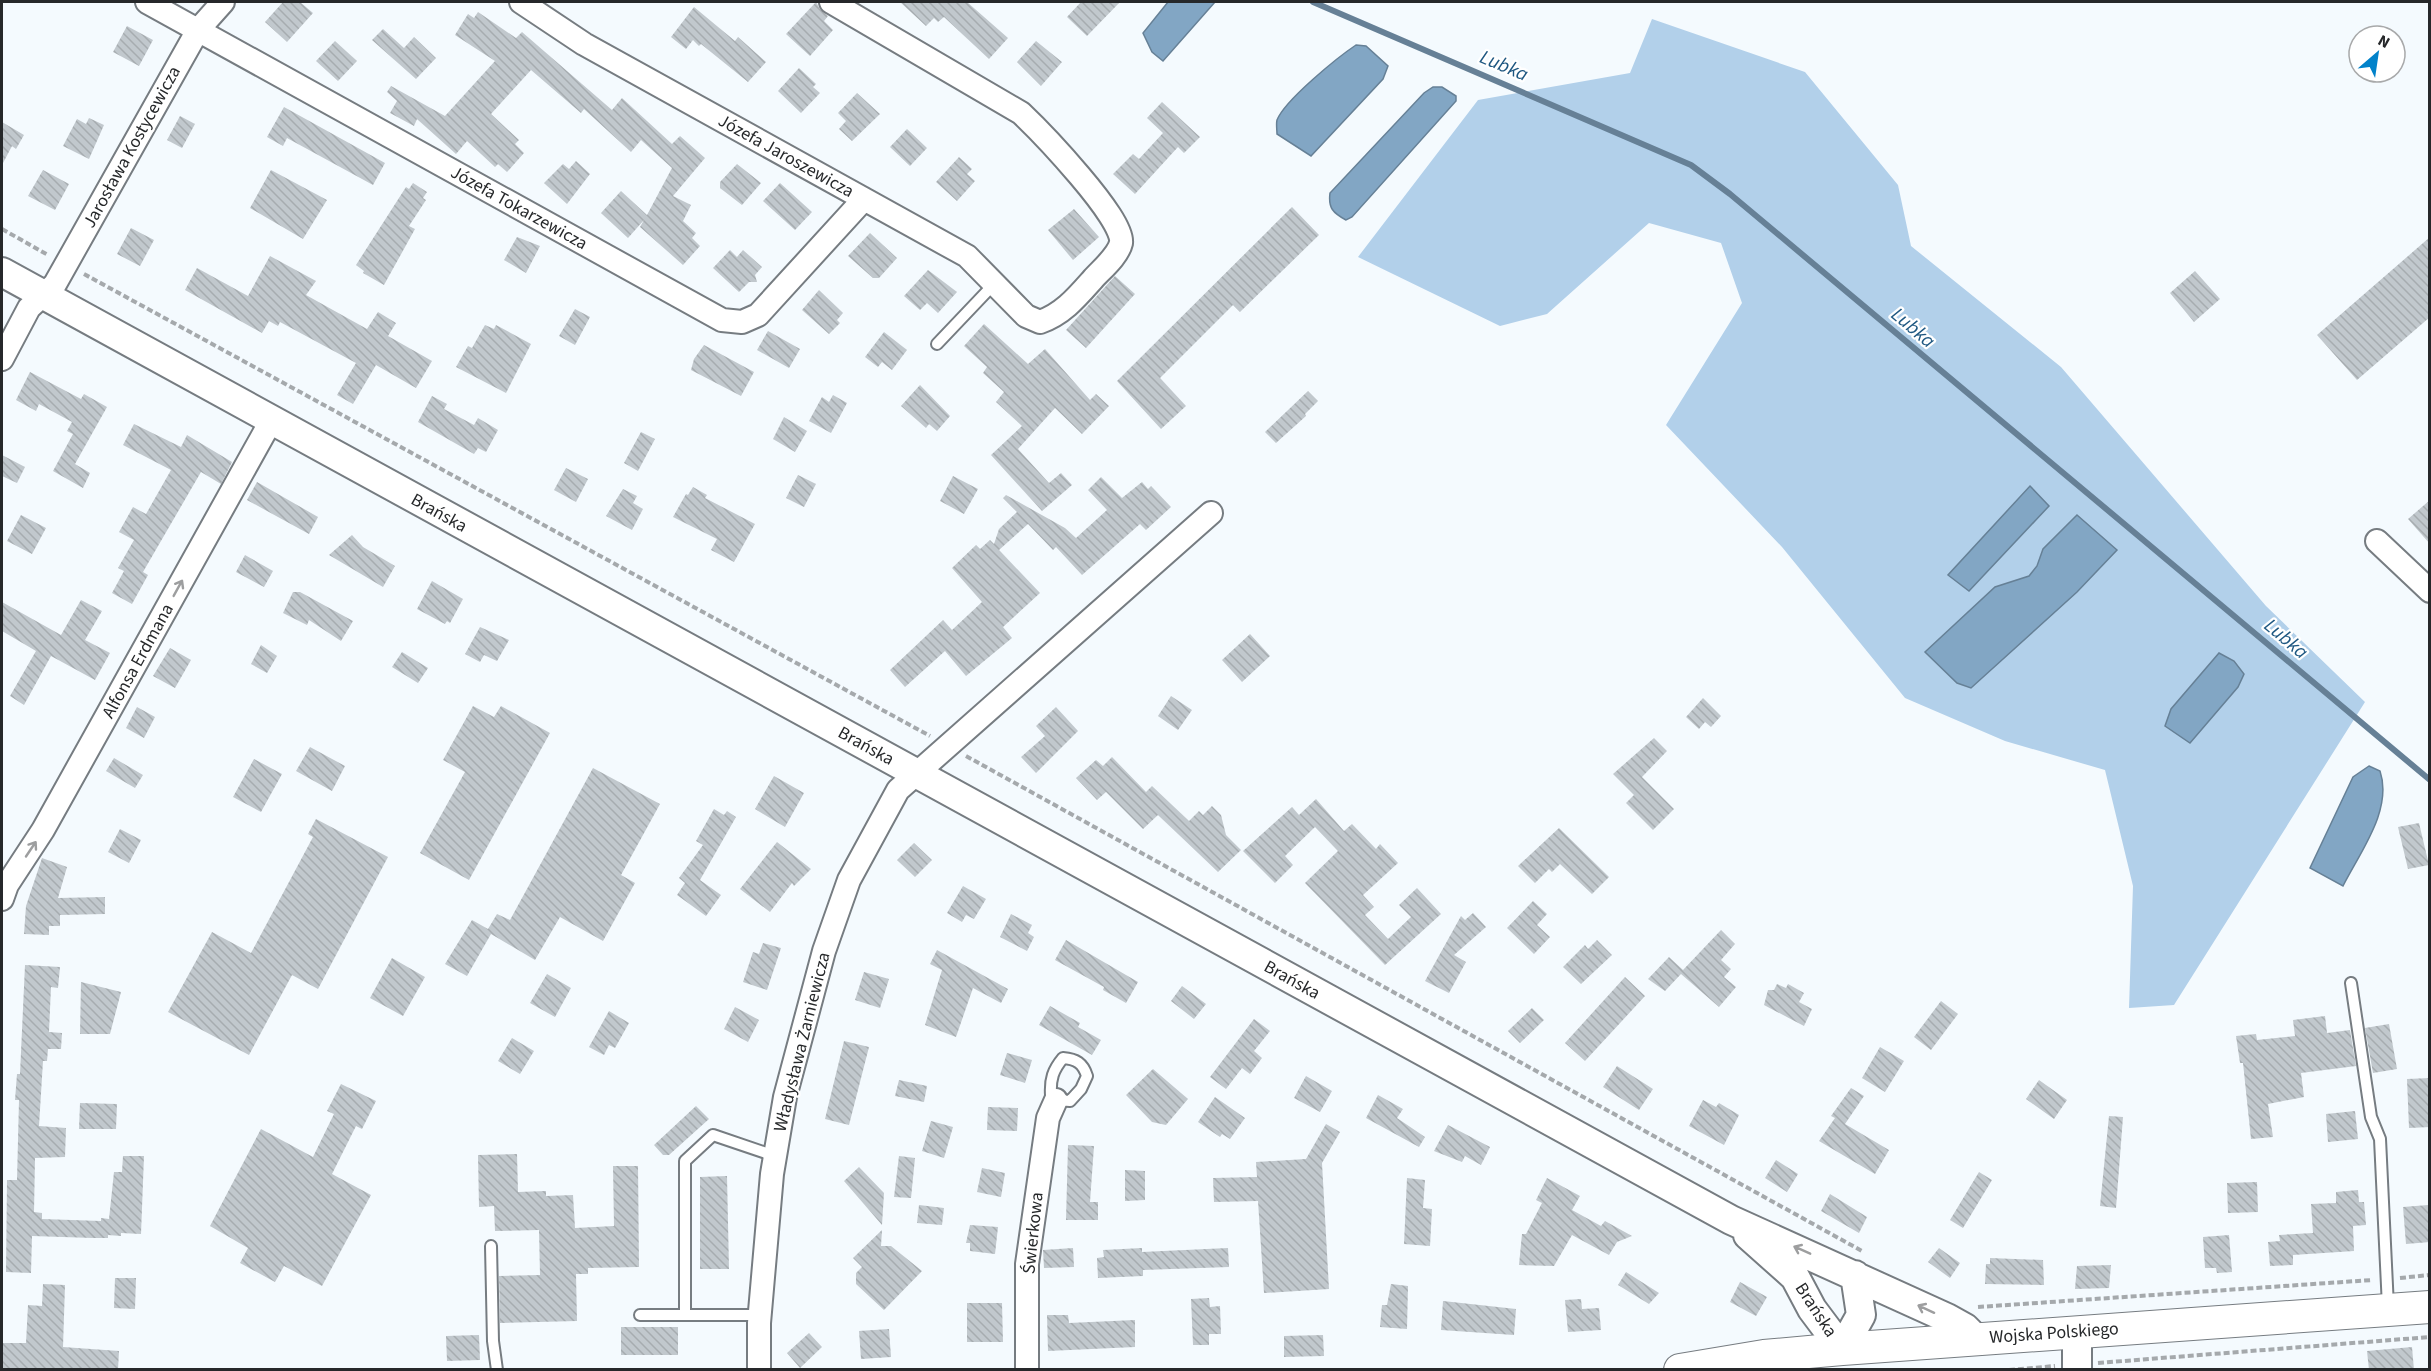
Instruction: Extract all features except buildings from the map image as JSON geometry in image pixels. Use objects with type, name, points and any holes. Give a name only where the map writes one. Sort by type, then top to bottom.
[{"type":"main road","name":"Wojska Polskiego","points":[[1680,1370],[1792,1353],[2430,1307]]},
{"type":"street","name":"Józefa Tokarzewicza","points":[[147,2],[722,320],[742,322],[758,315],[864,199]]},
{"type":"street","name":"Jarosława Kostycewicza","points":[[2,359],[29,308],[55,284],[198,30],[223,2]]},
{"type":"street","name":"Józefa Jaroszewicza","points":[[520,2],[584,44],[967,256],[1026,316],[1040,322],[1056,316],[1111,260],[1121,243],[1118,228],[1105,207],[1043,134],[1021,113],[831,2]]},
{"type":"street","name":"Brańska","points":[[2,272],[1731,1220],[1860,1264],[1965,1328],[1976,1339]]},
{"type":"street","name":"Alfonsa Erdmana","points":[[2,899],[7,885],[44,830],[271,421]]},
{"type":"street","name":"Władysława Żarniewicza","points":[[759,1370],[759,1315],[775,1156],[788,1087],[825,951],[849,880],[898,790],[1210,513]]},
{"type":"street","points":[[2377,541],[2430,591]]},
{"type":"street","name":"Świerkowa","points":[[1027,1370],[1027,1264],[1048,1118],[1056,1100]]},
{"type":"street","name":"Brańska","points":[[1731,1220],[1795,1277],[1812,1309],[1842,1349],[1861,1315],[1860,1264]]},
{"type":"street","points":[[1792,1353],[1802,1337],[1812,1309]]},
{"type":"street","points":[[2077,1332],[2077,1367]]},
{"type":"lane","points":[[937,344],[995,283]]},
{"type":"lane","points":[[2351,983],[2371,1117],[2380,1139],[2389,1310]]},
{"type":"lane","points":[[685,1314],[685,1161],[713,1135],[775,1156]]},
{"type":"lane","points":[[491,1246],[493,1341],[497,1370]]},
{"type":"lane","points":[[640,1315],[759,1315]]},
{"type":"path","points":[[2,229],[949,747],[1860,1264]]},
{"type":"path","points":[[1968,1308],[2430,1275]]},
{"type":"path","points":[[2009,1370],[2077,1367],[2430,1337]]},
{"type":"shaded area","points":[[1168,2],[1215,2],[1163,61],[1152,52],[1143,33]]},
{"type":"shaded area","points":[[1652,19],[1805,72],[1898,185],[1911,246],[2061,367],[2266,606],[2365,702],[2174,1005],[2129,1008],[2133,886],[2105,770],[2005,741],[1905,698],[1782,547],[1666,425],[1742,303],[1721,243],[1649,223],[1547,314],[1500,326],[1358,257],[1478,100],[1630,73]]},
{"type":"shaded area","points":[[1356,45],[1366,46],[1388,66],[1383,79],[1311,156],[1277,134],[1277,120],[1301,91]]},
{"type":"shaded area","points":[[1433,87],[1442,87],[1456,96],[1456,101],[1352,217],[1346,220],[1338,215],[1332,210],[1330,193],[1424,93]]},
{"type":"shaded area","points":[[2030,486],[2049,506],[1969,591],[1948,575]]},
{"type":"shaded area","points":[[2077,515],[2117,550],[2077,592],[1971,688],[1957,683],[1925,652],[1995,587],[2029,576],[2037,566],[2043,549]]},
{"type":"shaded area","points":[[2219,653],[2234,661],[2244,674],[2238,687],[2190,743],[2165,726],[2171,709]]},
{"type":"shaded area","points":[[2369,766],[2380,771],[2383,786],[2382,801],[2373,830],[2343,886],[2310,868],[2353,777]]},
{"type":"waterway","name":"Lubka","points":[[1313,2],[1691,165],[1730,194],[2430,780]]}]
